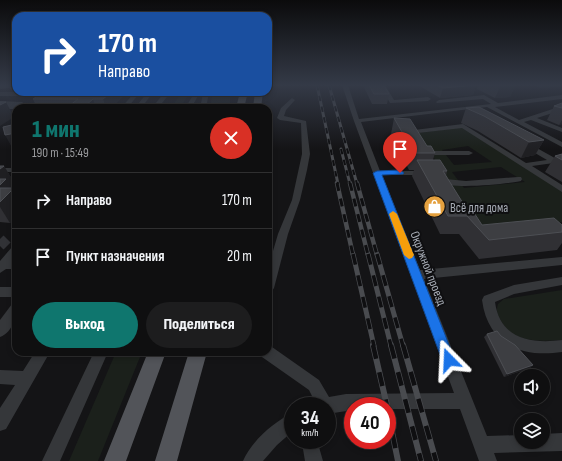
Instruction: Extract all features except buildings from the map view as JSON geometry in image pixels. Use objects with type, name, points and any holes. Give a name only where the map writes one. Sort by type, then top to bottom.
[{"type":"main road","points":[[115,461],[155,356]]},
{"type":"main road","points":[[166,461],[197,356]]},
{"type":"street","points":[[0,107],[12,107]]},
{"type":"street","points":[[272,274],[283,234],[296,200],[304,170],[306,154],[304,122],[280,118],[285,107]]},
{"type":"street","name":"Окружной проезд","points":[[352,107],[488,461]]},
{"type":"street","points":[[357,121],[483,107]]},
{"type":"street","points":[[491,107],[498,108],[508,107]]},
{"type":"street","points":[[498,108],[518,122],[562,145]]},
{"type":"street","points":[[518,122],[562,108]]},
{"type":"street","points":[[452,110],[525,165],[562,189]]},
{"type":"street","points":[[531,118],[562,130]]},
{"type":"street","points":[[434,163],[414,132],[466,122]]},
{"type":"street","points":[[529,128],[562,130]]},
{"type":"street","points":[[522,142],[558,163]]},
{"type":"street","points":[[427,153],[469,153]]},
{"type":"street","points":[[525,165],[558,163]]},
{"type":"street","points":[[0,170],[12,170]]},
{"type":"street","points":[[377,173],[439,176],[466,184],[518,179]]},
{"type":"street","points":[[439,176],[453,195]]},
{"type":"street","points":[[2,267],[12,255]]},
{"type":"street","points":[[416,275],[562,261]]},
{"type":"street","points":[[2,267],[12,266]]},
{"type":"street","points":[[562,281],[497,295],[488,300],[488,308],[493,320],[501,331],[511,340],[537,348],[562,346]]},
{"type":"street","points":[[0,292],[12,292]]},
{"type":"street","points":[[0,331],[12,314]]},
{"type":"street","points":[[0,423],[41,356]]},
{"type":"street","points":[[51,461],[99,356]]},
{"type":"street","points":[[272,356],[314,385],[320,397]]},
{"type":"street","points":[[0,377],[27,378]]},
{"type":"street","points":[[336,404],[346,402],[465,401]]},
{"type":"street","points":[[252,461],[264,445],[284,427]]},
{"type":"street","points":[[482,445],[562,442]]},
{"type":"street","points":[[312,449],[314,461]]},
{"type":"shaded area","points":[[463,127],[562,191],[562,222],[480,230],[418,133]],"holes":[[[468,146],[492,162],[454,165],[442,150]],[[501,167],[525,182],[464,188],[452,172]]]},
{"type":"shaded area","points":[[562,290],[562,340],[544,341],[519,337],[505,327],[498,315],[498,304],[504,299]]},
{"type":"shaded area","points":[[114,356],[140,356],[98,461],[69,461]]},
{"type":"tunnel","points":[[0,246],[10,236]]},
{"type":"railway","points":[[322,107],[338,184]]},
{"type":"railway","points":[[335,107],[357,184]]},
{"type":"railway","points":[[341,149],[350,184]]},
{"type":"railway","points":[[337,183],[353,255]]},
{"type":"railway","points":[[350,183],[368,255]]},
{"type":"railway","points":[[357,183],[377,255]]},
{"type":"railway","points":[[353,254],[374,346]]},
{"type":"railway","points":[[368,254],[391,346]]},
{"type":"railway","points":[[377,254],[403,346]]},
{"type":"railway","points":[[373,345],[385,397]]},
{"type":"railway","points":[[391,345],[421,461]]},
{"type":"railway","points":[[403,345],[436,461]]},
{"type":"railway","points":[[396,449],[398,461]]},
{"type":"slow traffic","points":[[393,214],[409,255]]},
{"type":"place","name":"Всё для дома","points":[[434,207]]},
{"type":"route","points":[[400,173],[377,173],[449,360]]}]
